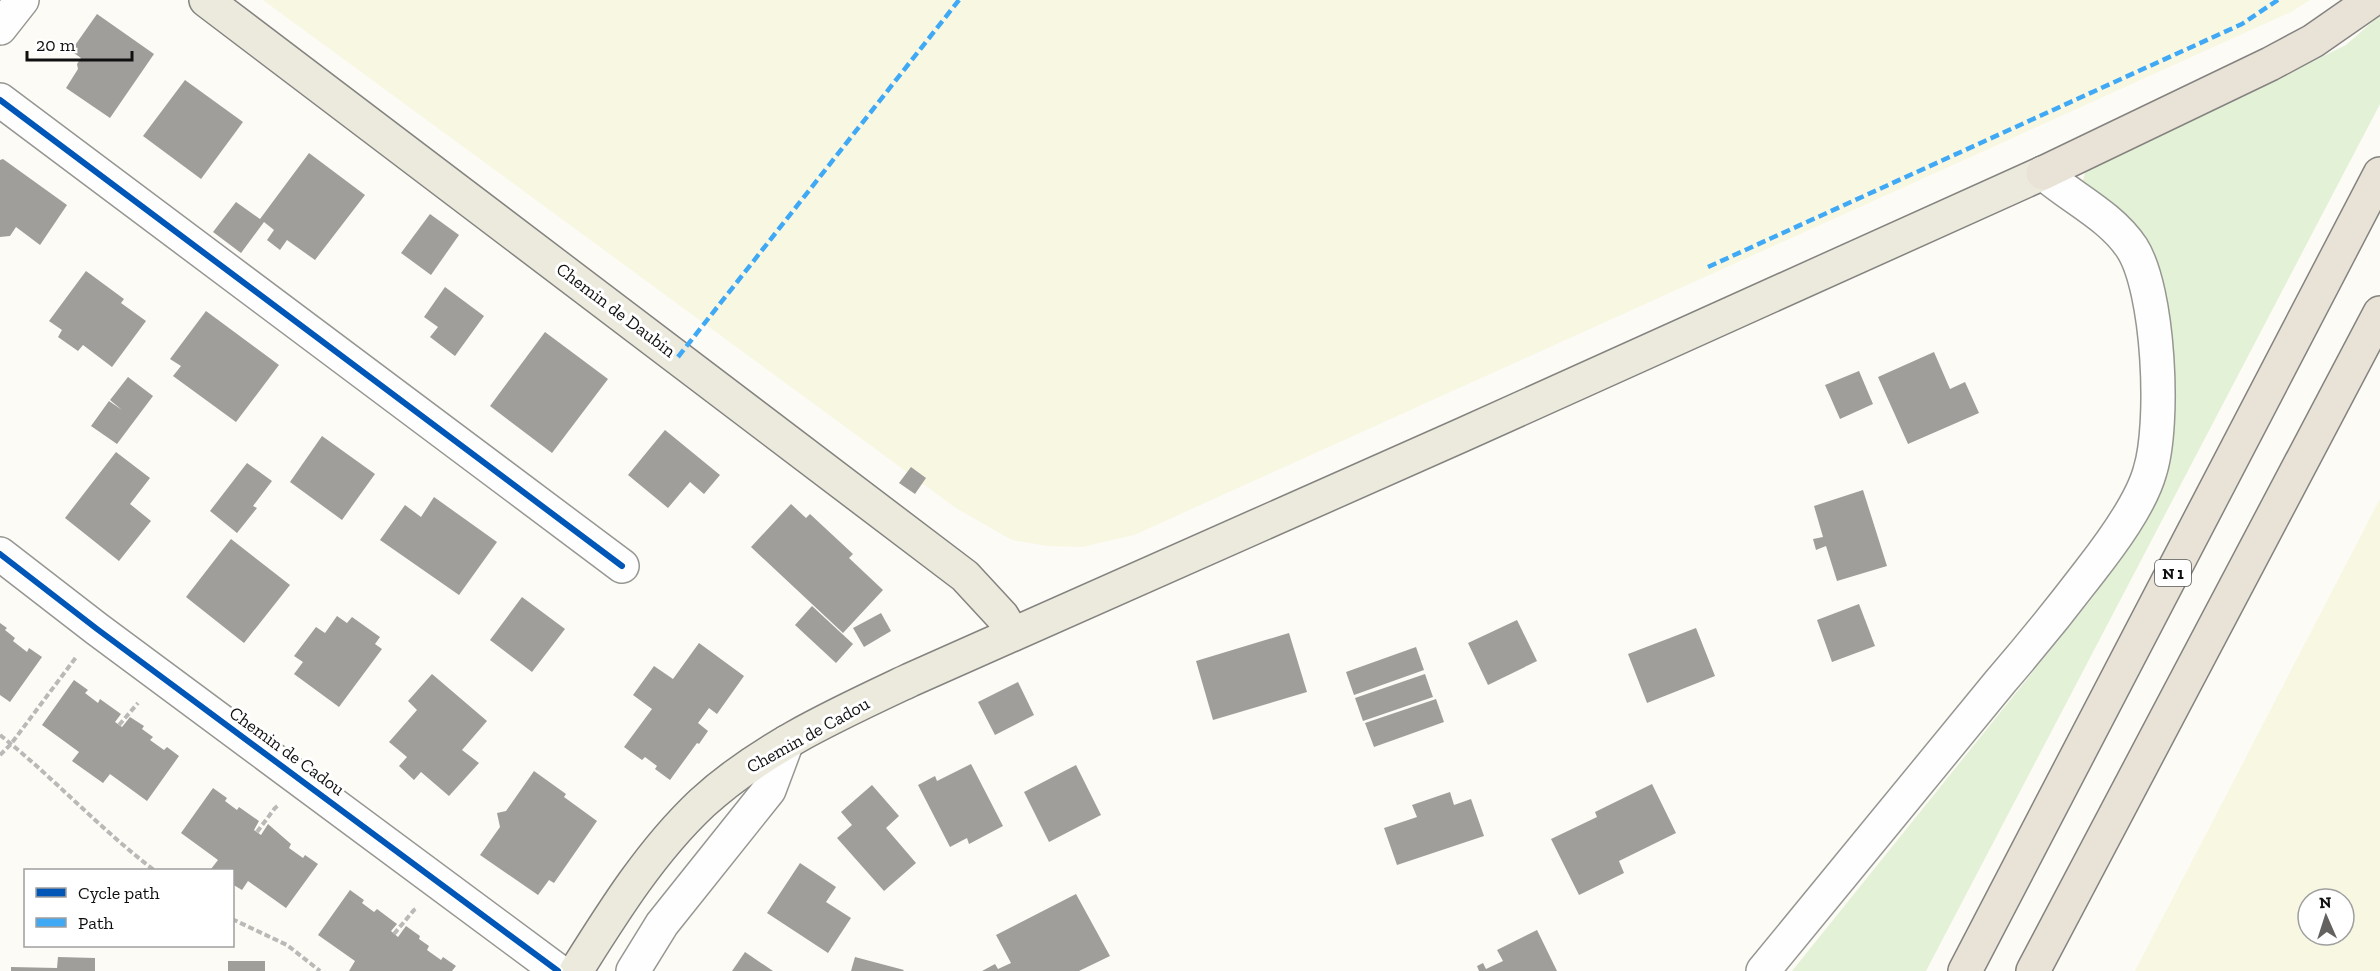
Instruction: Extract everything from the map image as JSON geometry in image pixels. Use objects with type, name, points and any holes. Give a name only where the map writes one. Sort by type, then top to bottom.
[{"type":"highway","points":[[2043,173],[2270,64],[2313,41],[2351,17],[2372,0]]},
{"type":"highway","name":"N 1","points":[[1965,971],[2380,174]]},
{"type":"highway","points":[[2033,971],[2380,313]]},
{"type":"main road","name":"Chemin de Daubin","points":[[206,0],[965,576],[1002,616],[1013,634]]},
{"type":"main road","name":"Chemin de Cadou","points":[[576,971],[618,903],[666,842],[702,804],[737,775],[787,742],[889,690],[2043,173]]},
{"type":"street","points":[[0,28],[22,0]]},
{"type":"street","points":[[0,100],[622,566]]},
{"type":"street","points":[[1763,971],[2056,616],[2113,541],[2132,509],[2150,471],[2160,387],[2156,344],[2142,272],[2134,251],[2119,230],[2043,173]]},
{"type":"street","name":"Chemin de Cadou","points":[[0,554],[97,629],[558,971]]},
{"type":"street","points":[[633,971],[662,924],[769,790],[787,742]]},
{"type":"path","points":[[0,755],[12,744],[97,629]]},
{"type":"path","points":[[0,735],[153,869]]},
{"type":"path","points":[[234,920],[286,945],[320,971]]},
{"type":"green space","points":[[263,0],[2310,0],[2291,12],[1134,535],[1082,547],[1048,546],[1012,540],[956,508]]},
{"type":"green space","points":[[2380,15],[2380,104],[1926,971],[1792,971],[2094,596],[2129,539],[2167,332],[2087,190],[2083,180],[2086,169],[2346,45]]},
{"type":"green space","points":[[2380,499],[2380,971],[2135,971]]},
{"type":"building","points":[[97,14],[154,54],[110,118],[66,88],[78,69],[77,64],[81,58],[71,51]]},
{"type":"building","points":[[185,80],[243,122],[201,179],[143,136]]},
{"type":"building","points":[[309,153],[365,195],[315,260],[287,240],[280,250],[267,240],[274,230],[264,222],[241,253],[213,232],[236,202],[260,219]]},
{"type":"building","points":[[3,159],[67,205],[40,245],[16,227],[10,236],[0,237],[0,160]]},
{"type":"building","points":[[430,214],[459,235],[431,275],[401,253]]},
{"type":"building","points":[[86,271],[124,299],[121,303],[146,321],[112,367],[83,345],[78,351],[58,337],[62,330],[49,321]]},
{"type":"building","points":[[445,287],[484,316],[455,356],[430,337],[438,327],[424,317]]},
{"type":"building","points":[[206,311],[279,365],[236,422],[173,376],[181,366],[170,359]]},
{"type":"building","points":[[545,332],[608,379],[552,453],[490,406]]},
{"type":"building","points":[[1934,352],[1950,389],[1965,382],[1979,413],[1908,444],[1878,377]]},
{"type":"building","points":[[1859,371],[1873,404],[1840,419],[1825,385]]},
{"type":"building","points":[[128,377],[153,396],[117,444],[91,426],[109,401],[122,410],[110,400]]},
{"type":"building","points":[[665,430],[720,475],[704,494],[690,482],[668,508],[628,475]]},
{"type":"building","points":[[322,436],[375,474],[342,520],[290,482]]},
{"type":"building","points":[[116,452],[150,478],[130,504],[151,521],[119,561],[65,518]]},
{"type":"building","points":[[247,463],[272,481],[253,506],[257,508],[237,533],[210,511]]},
{"type":"building","points":[[911,467],[926,478],[915,494],[899,483]]},
{"type":"building","points":[[1863,490],[1887,566],[1837,581],[1826,546],[1816,550],[1813,539],[1823,537],[1814,506]]},
{"type":"building","points":[[434,497],[497,542],[459,595],[380,540],[405,505],[421,517]]},
{"type":"building","points":[[791,504],[806,518],[810,514],[853,554],[849,558],[883,590],[843,633],[751,547]]},
{"type":"building","points":[[231,539],[290,585],[244,643],[186,597]]},
{"type":"building","points":[[522,597],[565,629],[532,672],[490,640]]},
{"type":"building","points":[[1859,604],[1875,646],[1832,662],[1817,620]]},
{"type":"building","points":[[812,606],[853,644],[836,663],[795,625]]},
{"type":"building","points":[[881,613],[891,631],[864,647],[853,628]]},
{"type":"building","points":[[337,616],[347,623],[352,617],[380,637],[375,644],[382,649],[339,707],[294,674],[303,662],[294,656],[316,627],[325,633]]},
{"type":"building","points":[[1517,620],[1537,661],[1488,685],[1468,643]]},
{"type":"building","points":[[0,623],[15,638],[13,641],[27,652],[29,648],[42,657],[10,702],[0,695]]},
{"type":"building","points":[[1696,628],[1715,676],[1647,703],[1628,654]]},
{"type":"building","points":[[1289,633],[1307,692],[1213,720],[1196,661]]},
{"type":"building","points":[[699,643],[744,676],[717,714],[709,708],[698,723],[708,731],[670,780],[655,769],[657,766],[645,757],[642,760],[624,747],[652,709],[633,695],[654,666],[673,679]]},
{"type":"building","points":[[1416,647],[1424,670],[1354,695],[1346,672]]},
{"type":"building","points":[[432,674],[487,721],[462,750],[479,763],[449,796],[421,772],[414,780],[399,766],[407,757],[389,742],[417,710],[408,701]]},
{"type":"building","points":[[1425,674],[1433,697],[1363,721],[1355,698]]},
{"type":"building","points":[[74,680],[88,690],[85,693],[98,703],[100,699],[121,714],[115,722],[122,727],[130,717],[144,726],[142,729],[153,737],[150,740],[164,750],[167,747],[179,756],[147,801],[110,774],[103,783],[72,761],[79,752],[42,725]]},
{"type":"building","points":[[1018,682],[1034,715],[995,735],[978,702]]},
{"type":"building","points":[[1436,699],[1444,722],[1374,747],[1365,723]]},
{"type":"building","points":[[971,764],[1003,826],[969,844],[967,838],[950,847],[918,785],[935,776],[937,781]]},
{"type":"building","points":[[1076,765],[1101,815],[1049,842],[1024,792]]},
{"type":"building","points":[[534,771],[566,794],[564,797],[597,821],[554,883],[549,880],[538,895],[480,855],[500,827],[497,813],[506,811]]},
{"type":"building","points":[[1652,784],[1676,833],[1619,861],[1624,873],[1579,895],[1551,839],[1597,817],[1595,812]]},
{"type":"building","points":[[872,785],[899,816],[886,828],[916,863],[884,891],[837,838],[852,825],[841,812]]},
{"type":"building","points":[[213,788],[227,798],[225,801],[237,810],[239,807],[259,821],[254,830],[261,835],[268,824],[291,844],[289,848],[303,858],[305,855],[318,864],[286,908],[248,881],[242,890],[234,885],[234,869],[211,869],[218,860],[181,833]]},
{"type":"building","points":[[1450,792],[1454,805],[1471,799],[1484,836],[1397,865],[1384,828],[1417,817],[1412,805]]},
{"type":"building","points":[[800,863],[836,887],[826,902],[851,918],[828,953],[767,913]]},
{"type":"building","points":[[350,890],[364,900],[362,903],[374,912],[377,909],[397,924],[391,931],[398,937],[406,926],[429,946],[427,950],[441,960],[443,957],[456,966],[452,971],[349,971],[355,961],[318,935]]},
{"type":"building","points":[[1076,894],[1110,956],[1079,971],[982,971],[995,964],[998,969],[1011,963],[996,935]]},
{"type":"building","points":[[1537,930],[1557,971],[1479,971],[1477,966],[1483,963],[1486,969],[1503,961],[1497,950]]},
{"type":"building","points":[[745,952],[773,971],[732,971]]},
{"type":"building","points":[[58,957],[95,958],[95,971],[11,971],[11,967],[57,968]]},
{"type":"building","points":[[855,957],[904,970],[851,971]]},
{"type":"building","points":[[228,961],[265,961],[265,971],[228,971]]},
{"type":"marked path","points":[[678,357],[959,0]]},
{"type":"marked path","points":[[1708,267],[2242,24],[2278,0]]},
{"type":"cycle path","points":[[0,100],[622,566]]},
{"type":"cycle path","points":[[0,554],[97,629],[558,971]]}]
